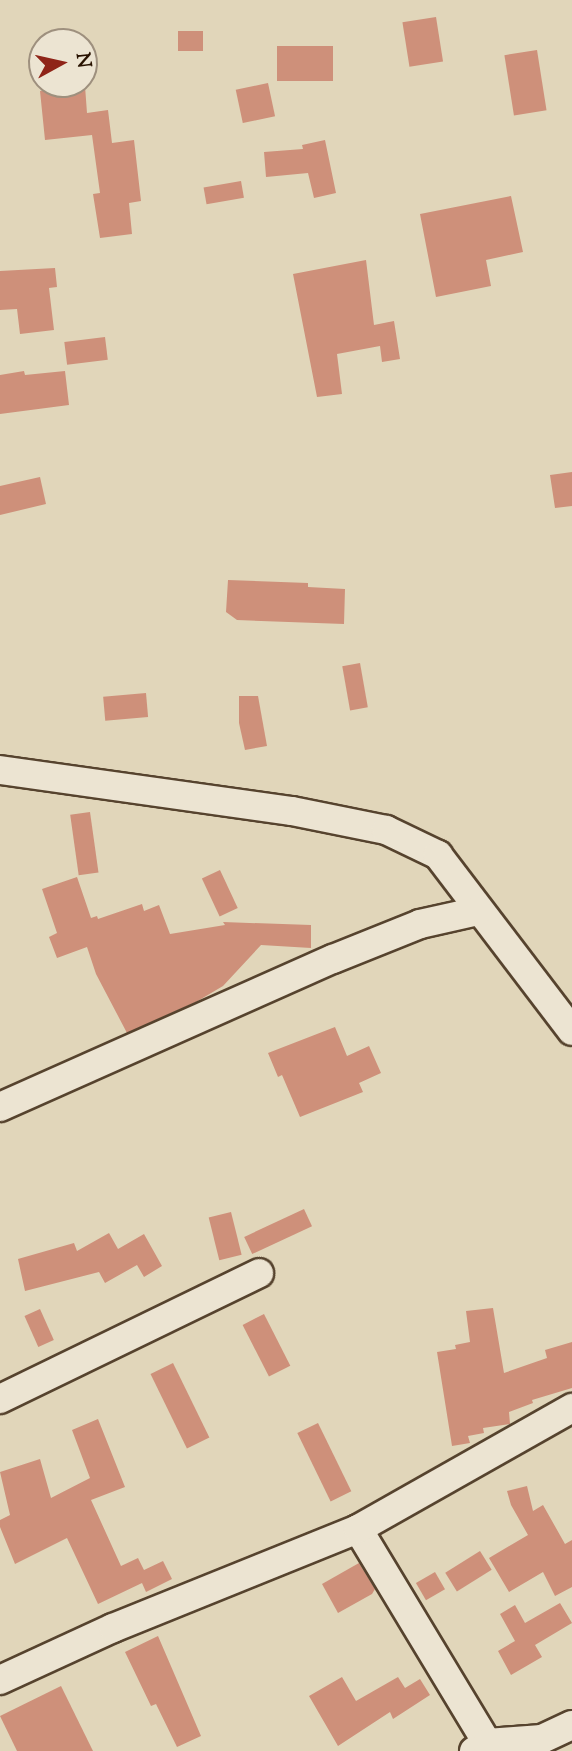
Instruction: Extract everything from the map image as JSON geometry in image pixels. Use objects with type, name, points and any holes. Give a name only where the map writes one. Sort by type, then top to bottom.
[{"type":"street","points":[[0,770],[292,811],[386,830],[438,855],[572,1031]]},
{"type":"street","points":[[0,1107],[333,959],[420,924],[478,911]]},
{"type":"street","points":[[0,1399],[259,1273]]},
{"type":"street","points":[[0,1680],[113,1628],[358,1529],[572,1408]]},
{"type":"street","points":[[358,1529],[481,1747],[542,1739],[572,1725]]},
{"type":"building","points":[[436,17],[443,61],[409,67],[402,22]]},
{"type":"building","points":[[178,31],[203,31],[203,51],[178,51]]},
{"type":"building","points":[[277,46],[333,46],[333,81],[277,81]]},
{"type":"building","points":[[537,50],[547,110],[514,115],[504,55]]},
{"type":"building","points":[[268,83],[275,116],[243,123],[236,90]]},
{"type":"building","points":[[41,98],[86,98],[87,113],[108,110],[112,143],[134,140],[141,201],[129,203],[132,234],[100,238],[93,194],[100,193],[92,135],[45,140]]},
{"type":"building","points":[[325,140],[336,193],[314,198],[308,173],[266,177],[264,152],[303,149],[302,145]]},
{"type":"building","points":[[241,181],[244,198],[207,204],[204,188]]},
{"type":"building","points":[[511,196],[523,252],[486,260],[491,286],[436,297],[420,214]]},
{"type":"building","points":[[366,260],[374,325],[394,321],[400,359],[382,362],[380,346],[337,354],[342,394],[317,397],[293,274]]},
{"type":"building","points":[[55,268],[57,287],[49,288],[54,330],[20,334],[17,309],[0,310],[0,271]]},
{"type":"building","points":[[105,337],[108,360],[67,365],[64,342]]},
{"type":"building","points":[[24,371],[25,375],[65,371],[69,405],[0,414],[0,375]]},
{"type":"building","points":[[572,472],[572,506],[555,508],[550,475]]},
{"type":"building","points":[[40,477],[46,504],[0,515],[0,486]]},
{"type":"building","points":[[228,580],[308,583],[308,587],[345,589],[344,624],[237,620],[226,612]]},
{"type":"building","points":[[360,663],[368,707],[350,710],[342,666]]},
{"type":"building","points":[[146,693],[148,717],[105,721],[103,697]]},
{"type":"building","points":[[239,696],[258,696],[267,746],[245,750],[239,723]]},
{"type":"building","points":[[90,812],[98,872],[79,875],[70,815]]},
{"type":"building","points":[[220,870],[238,908],[220,917],[202,878]]},
{"type":"building","points":[[77,877],[91,918],[97,916],[98,919],[142,904],[144,911],[159,905],[170,934],[225,925],[223,922],[311,925],[311,948],[261,945],[223,986],[196,1002],[127,1033],[96,974],[87,947],[57,958],[49,937],[57,933],[42,889]]},
{"type":"building","points":[[335,1027],[347,1056],[369,1046],[381,1073],[359,1083],[363,1092],[300,1117],[282,1075],[278,1077],[268,1053]]},
{"type":"building","points":[[304,1209],[312,1226],[252,1254],[244,1237]]},
{"type":"building","points":[[231,1212],[242,1255],[219,1260],[209,1218]]},
{"type":"building","points":[[109,1233],[118,1249],[144,1234],[162,1266],[144,1277],[137,1265],[105,1283],[99,1272],[25,1291],[18,1259],[74,1243],[77,1251]]},
{"type":"building","points":[[493,1308],[504,1373],[547,1358],[545,1350],[572,1342],[572,1388],[532,1400],[533,1403],[509,1412],[510,1424],[483,1428],[484,1433],[468,1436],[470,1443],[452,1446],[437,1352],[456,1349],[455,1345],[470,1342],[466,1311]]},
{"type":"building","points":[[40,1309],[54,1340],[38,1347],[24,1316]]},
{"type":"building","points":[[264,1314],[290,1366],[269,1377],[243,1325]]},
{"type":"building","points":[[173,1363],[209,1438],[187,1449],[151,1374]]},
{"type":"building","points":[[98,1419],[125,1487],[91,1500],[121,1566],[138,1558],[144,1570],[163,1561],[172,1579],[146,1592],[142,1583],[98,1604],[67,1538],[15,1564],[0,1527],[0,1520],[10,1515],[0,1472],[40,1459],[51,1498],[90,1478],[72,1430]]},
{"type":"building","points":[[318,1423],[351,1491],[331,1501],[297,1433]]},
{"type":"building","points":[[527,1486],[533,1511],[543,1505],[565,1544],[572,1540],[572,1587],[555,1596],[543,1572],[509,1592],[489,1558],[528,1535],[511,1505],[507,1491]]},
{"type":"building","points":[[480,1551],[492,1570],[457,1591],[445,1573]]},
{"type":"building","points":[[359,1563],[375,1589],[372,1594],[338,1613],[322,1584]]},
{"type":"building","points":[[435,1572],[445,1589],[426,1600],[416,1583]]},
{"type":"building","points":[[560,1603],[572,1623],[535,1645],[542,1657],[511,1675],[498,1651],[515,1641],[500,1614],[515,1605],[525,1623]]},
{"type":"building","points":[[158,1636],[201,1736],[177,1747],[156,1704],[151,1706],[125,1652]]},
{"type":"building","points":[[342,1677],[356,1701],[398,1677],[405,1688],[420,1679],[430,1695],[393,1719],[390,1712],[338,1746],[309,1696]]},
{"type":"building","points":[[61,1686],[93,1751],[17,1751],[0,1716]]}]
